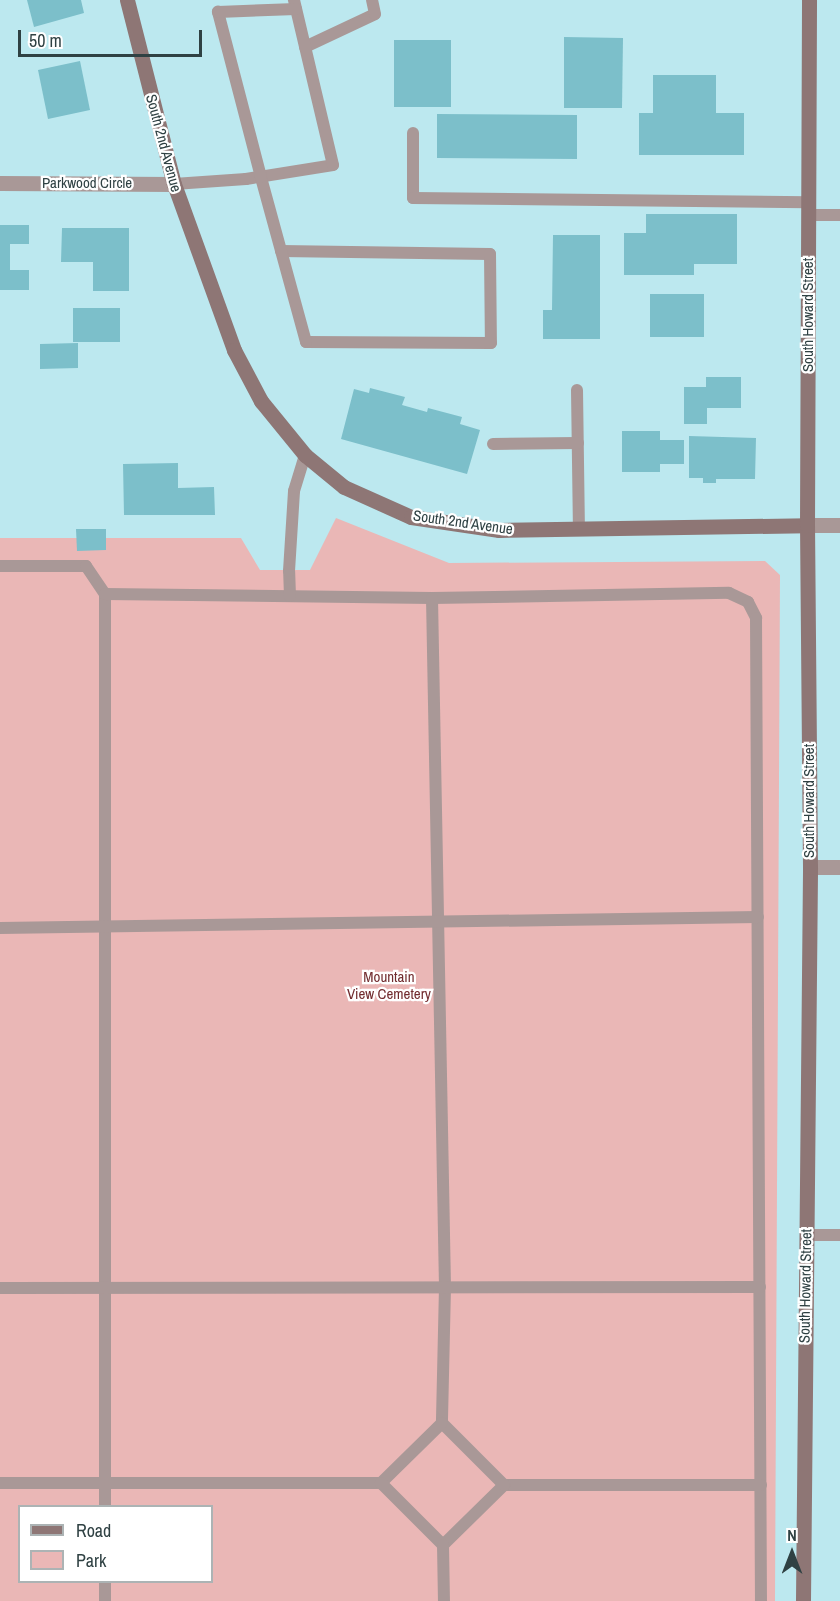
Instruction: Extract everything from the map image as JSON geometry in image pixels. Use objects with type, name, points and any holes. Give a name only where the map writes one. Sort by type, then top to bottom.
[{"type":"main road","name":"South 2nd Avenue","points":[[127,0],[174,184],[234,350],[261,401],[305,455],[344,487],[411,517],[499,530],[807,525]]},
{"type":"main road","name":"South Howard Street","points":[[803,1601],[810,867],[807,525],[809,0]]},
{"type":"street","name":"Parkwood Circle","points":[[0,183],[174,184]]},
{"type":"street","points":[[807,525],[840,525]]},
{"type":"street","points":[[810,867],[840,867]]},
{"type":"lane","points":[[305,47],[375,14],[372,0]]},
{"type":"lane","points":[[174,184],[261,177],[333,165],[295,4],[218,12],[261,177],[306,342],[491,343],[490,254],[281,250]]},
{"type":"lane","points":[[413,133],[413,198],[808,208],[840,215]]},
{"type":"lane","points":[[577,390],[579,529]]},
{"type":"lane","points":[[493,444],[578,443]]},
{"type":"lane","points":[[290,596],[289,571],[294,491],[305,455]]},
{"type":"lane","points":[[0,566],[86,566],[105,594],[105,1505]]},
{"type":"lane","points":[[105,594],[432,598],[729,593],[748,602],[756,618],[761,1601]]},
{"type":"lane","points":[[0,1483],[381,1483],[442,1423],[445,1287],[432,598]]},
{"type":"lane","points":[[0,928],[758,917]]},
{"type":"lane","points":[[806,1235],[840,1235]]},
{"type":"lane","points":[[0,1288],[760,1287]]},
{"type":"lane","points":[[442,1423],[504,1485]]},
{"type":"lane","points":[[381,1483],[443,1545],[444,1601]]},
{"type":"lane","points":[[443,1545],[504,1485],[761,1485]]},
{"type":"lane","points":[[105,1583],[105,1601]]},
{"type":"green space","name":"Mountain View Cemetery","points":[[336,518],[449,563],[765,561],[780,575],[775,1601],[0,1601],[0,538],[241,538],[260,570],[310,570]]},
{"type":"building","points":[[27,0],[81,0],[84,13],[34,27]]},
{"type":"building","points":[[564,37],[623,38],[622,108],[564,108]]},
{"type":"building","points":[[394,40],[451,40],[451,107],[394,107]]},
{"type":"building","points":[[80,61],[90,110],[48,119],[38,70]]},
{"type":"building","points":[[653,75],[716,75],[716,113],[744,113],[744,155],[639,155],[639,113],[653,113]]},
{"type":"building","points":[[437,114],[577,115],[577,159],[437,158]]},
{"type":"building","points":[[646,214],[737,214],[737,264],[694,264],[694,275],[624,275],[624,233],[646,233]]},
{"type":"building","points":[[0,225],[29,225],[29,244],[10,244],[10,270],[29,270],[29,290],[0,290]]},
{"type":"building","points":[[62,228],[129,228],[129,291],[93,291],[93,262],[61,262]]},
{"type":"building","points":[[553,235],[600,235],[600,339],[543,339],[543,310],[552,310]]},
{"type":"building","points":[[650,294],[704,294],[704,337],[650,337]]},
{"type":"building","points":[[73,308],[120,308],[120,342],[73,342]]},
{"type":"building","points":[[78,343],[78,368],[40,369],[40,344]]},
{"type":"building","points":[[706,377],[741,377],[741,408],[707,408],[707,424],[684,424],[684,387],[706,387]]},
{"type":"building","points":[[370,388],[405,397],[402,405],[427,412],[428,408],[462,417],[460,424],[480,430],[467,474],[341,439],[354,389],[369,393]]},
{"type":"building","points":[[622,431],[660,431],[660,440],[684,440],[684,464],[660,464],[660,472],[622,472]]},
{"type":"building","points":[[689,436],[756,438],[755,479],[716,479],[716,483],[703,483],[703,478],[689,478]]},
{"type":"building","points":[[178,463],[178,488],[214,487],[215,515],[124,515],[123,464]]},
{"type":"building","points":[[76,529],[106,529],[106,550],[77,551]]}]
